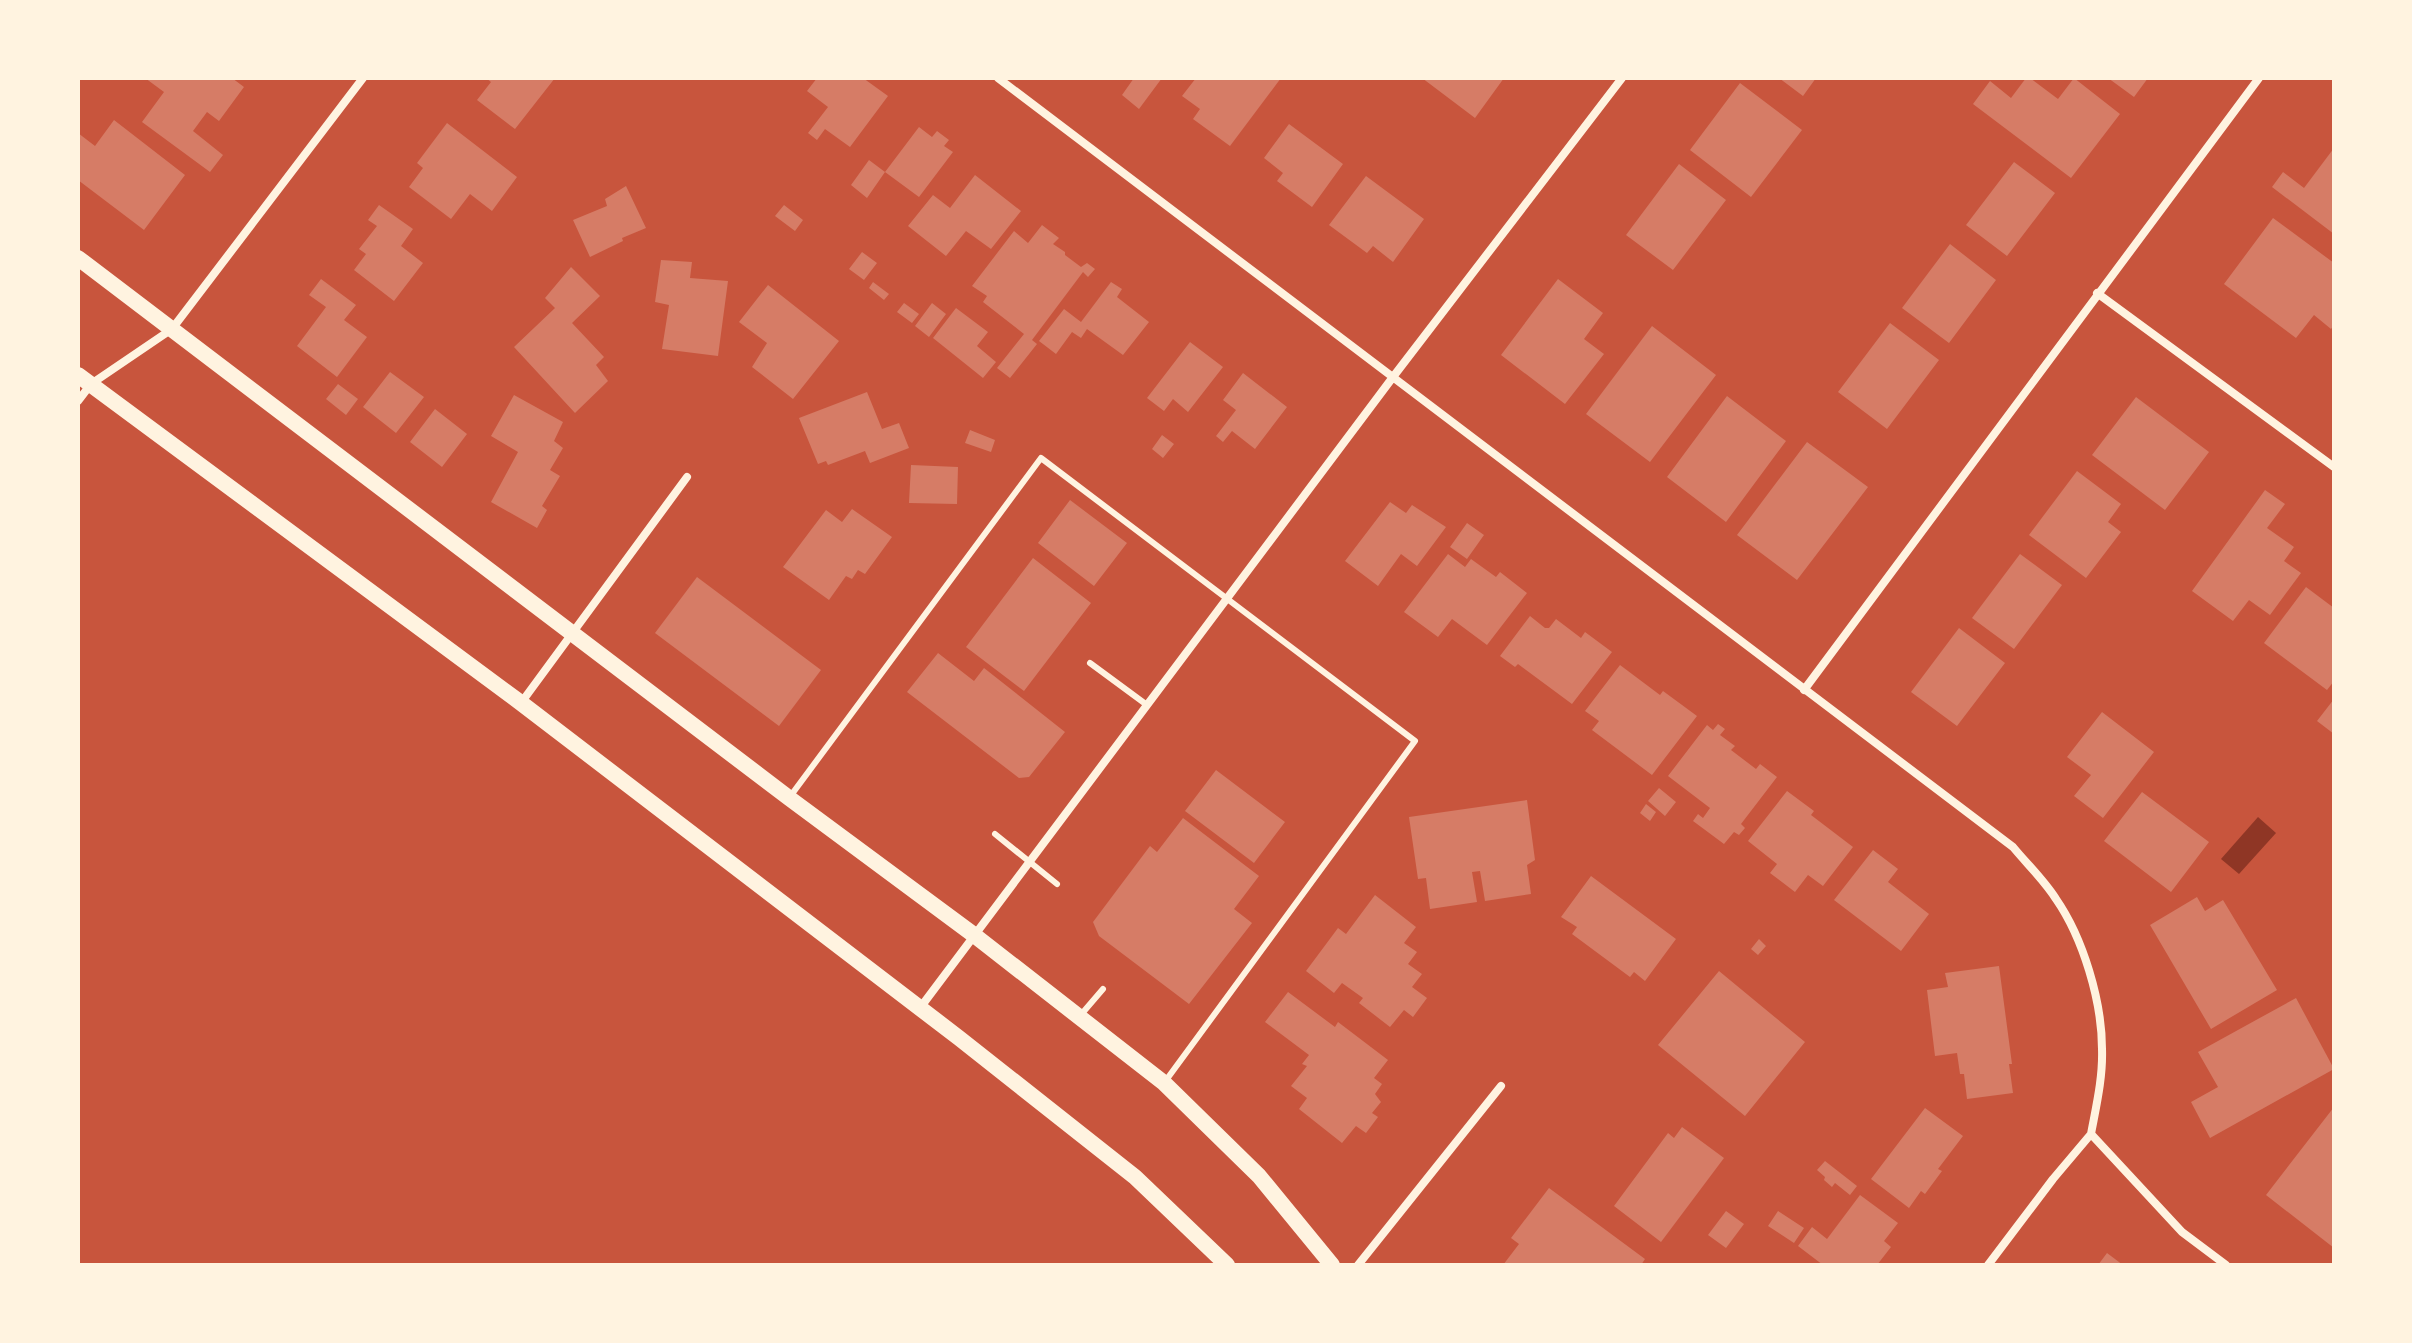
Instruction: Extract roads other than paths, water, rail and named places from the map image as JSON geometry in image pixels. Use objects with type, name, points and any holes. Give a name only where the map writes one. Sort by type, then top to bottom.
[{"type":"main road","points":[[78,258],[974,935],[1164,1083],[1259,1176],[1332,1265]]},
{"type":"main road","points":[[84,379],[521,703],[920,1008],[1135,1177],[1225,1263]]},
{"type":"street","points":[[78,401],[84,379],[172,329],[363,78]]},
{"type":"street","points":[[998,78],[2013,847],[2057,899],[2081,945],[2094,995],[2102,1048],[2098,1098],[2091,1134],[1988,1265]]},
{"type":"street","points":[[920,1008],[1393,377],[1622,78]]},
{"type":"street","points":[[1804,690],[2259,78]]},
{"type":"street","points":[[2097,293],[2334,467]]},
{"type":"street","points":[[521,703],[687,477]]},
{"type":"street","points":[[1358,1265],[1501,1086]]},
{"type":"street","points":[[2091,1134],[2182,1232],[2226,1265]]},
{"type":"lane","points":[[789,798],[1041,458],[1415,741],[1164,1083]]},
{"type":"lane","points":[[1090,663],[1147,705]]},
{"type":"lane","points":[[995,834],[1057,884]]},
{"type":"lane","points":[[1079,1017],[1103,989]]}]
